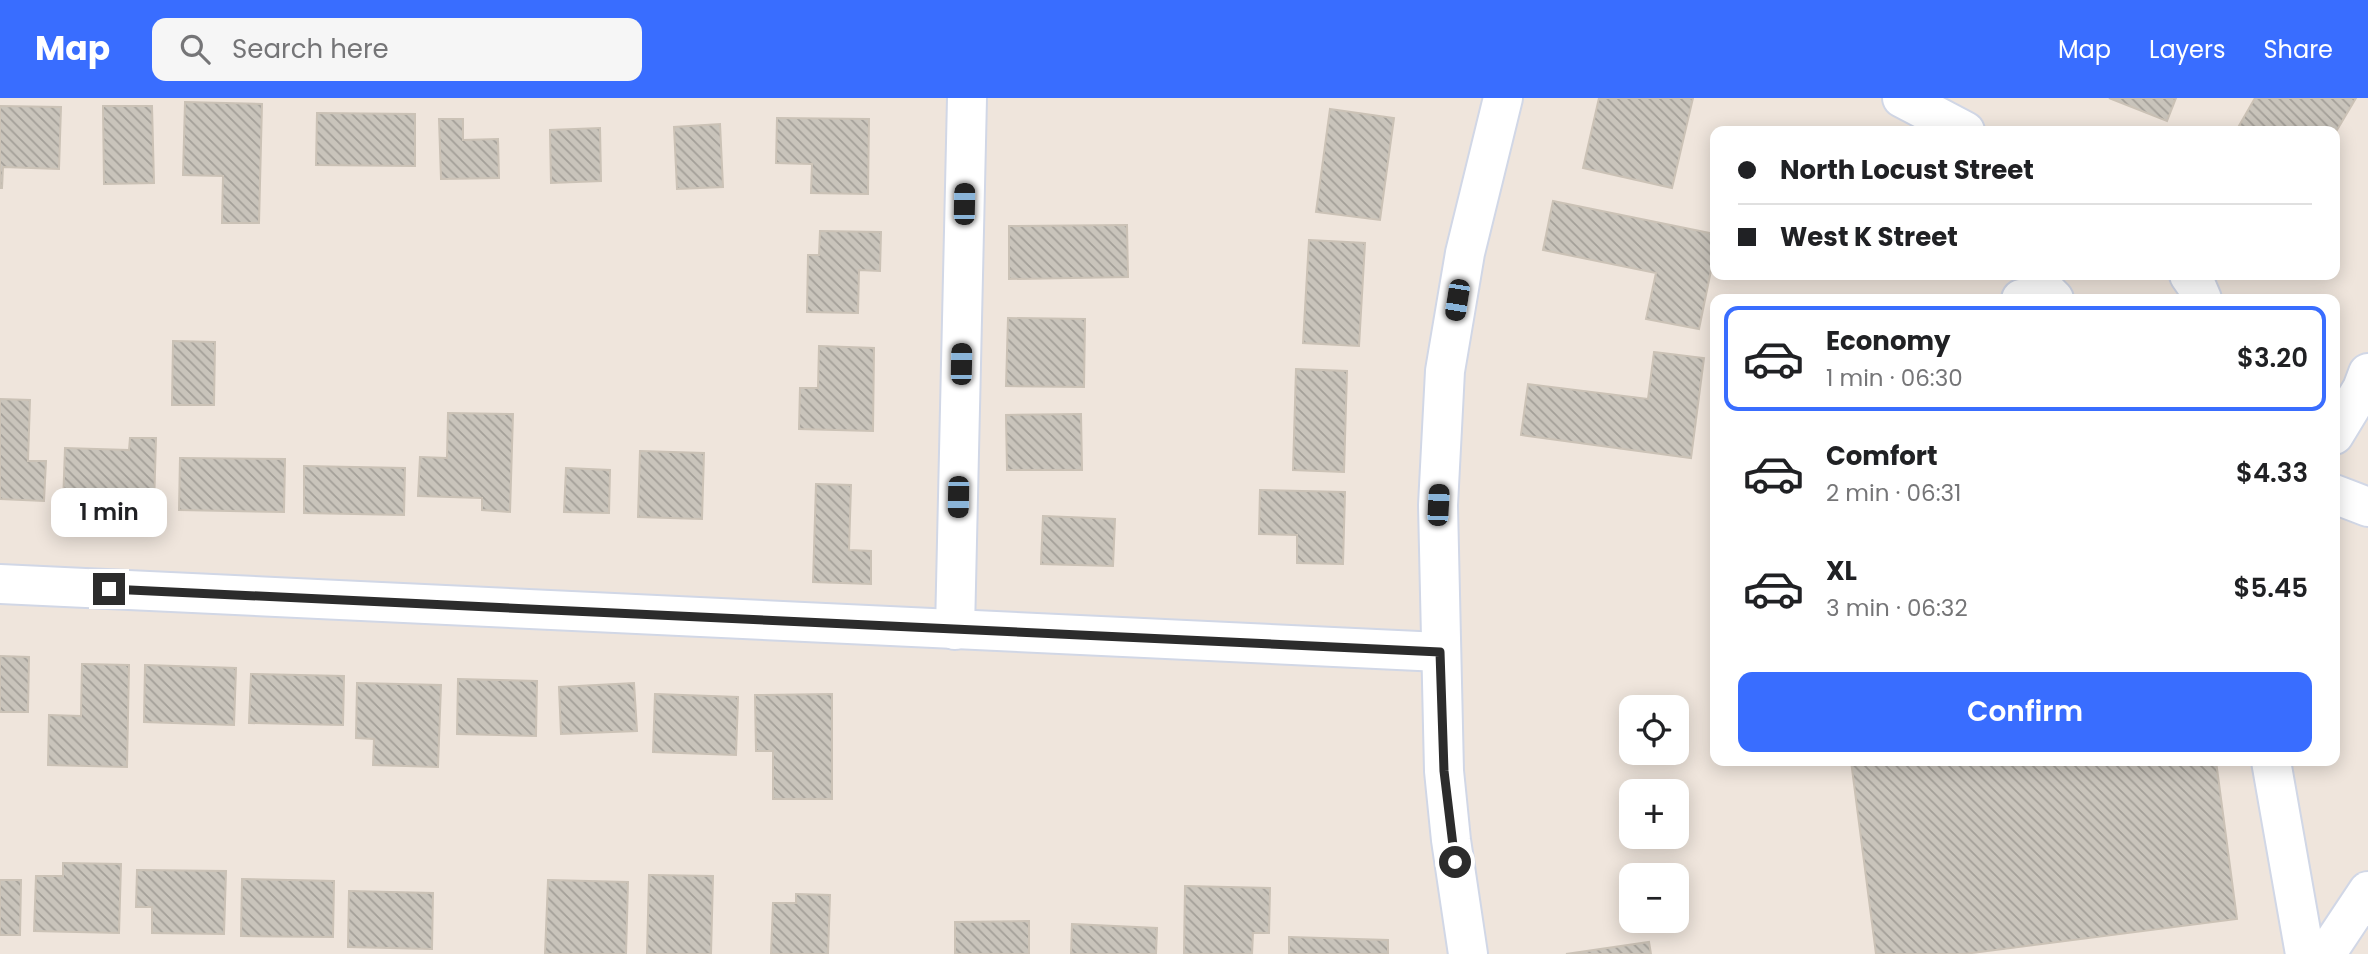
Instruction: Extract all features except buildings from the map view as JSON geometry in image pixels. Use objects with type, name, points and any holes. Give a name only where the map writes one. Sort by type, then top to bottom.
[{"type":"street","points":[[955,630],[967,98]]},
{"type":"street","points":[[1468,954],[1444,771],[1438,505],[1445,370],[1465,253],[1503,98]]},
{"type":"street","points":[[1902,98],[1955,126]]},
{"type":"street","points":[[2340,425],[2368,373]]},
{"type":"street","points":[[2340,496],[2368,507]]},
{"type":"street","points":[[0,584],[1440,652]]},
{"type":"street","points":[[2272,766],[2305,954]]},
{"type":"street","points":[[2326,954],[2368,891]]},
{"type":"route","points":[[109,589],[1440,652],[1444,771],[1455,862]]}]
